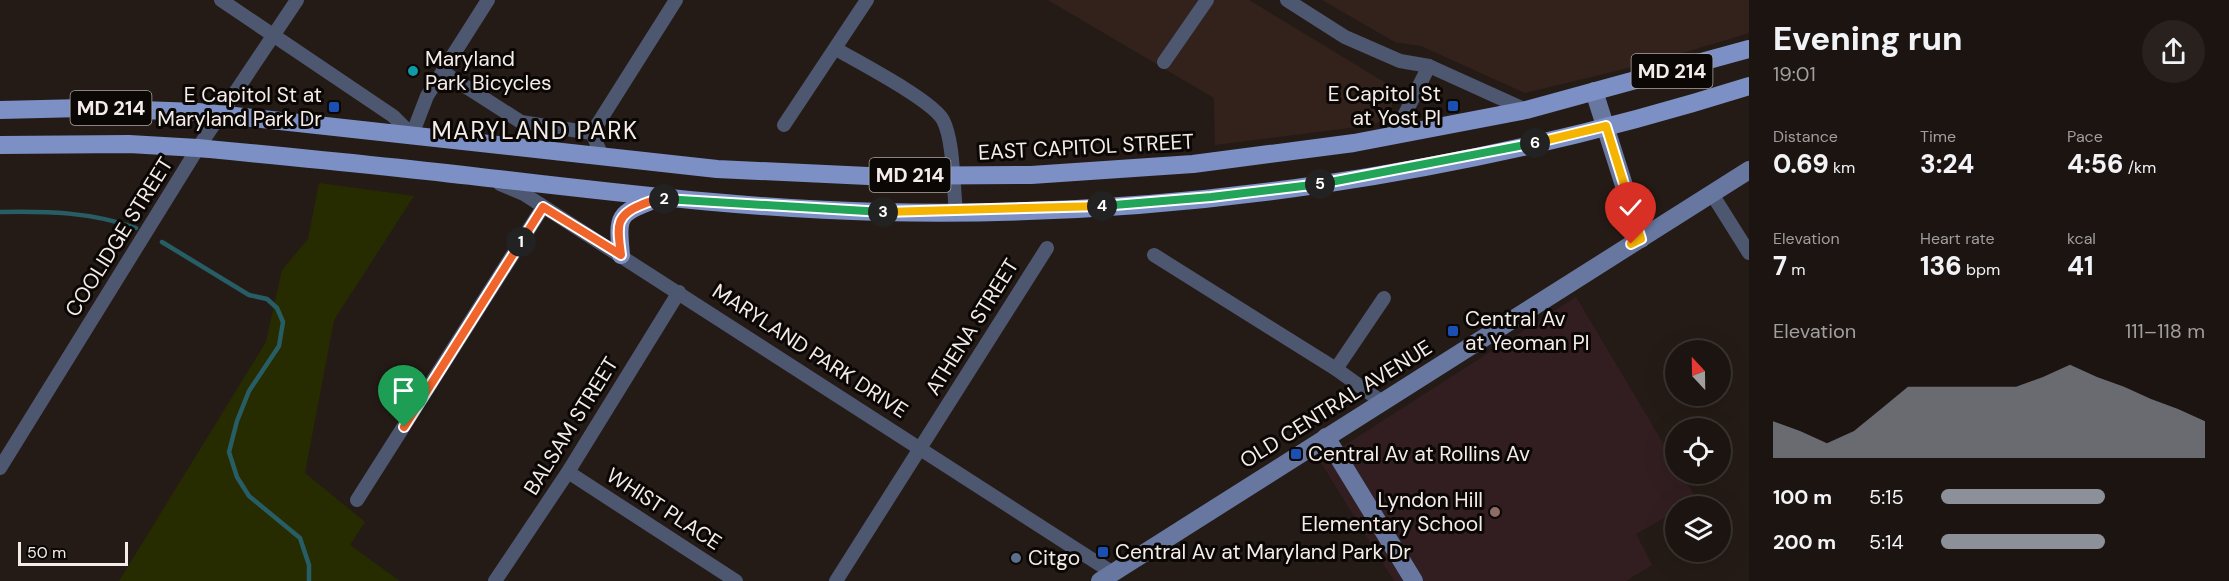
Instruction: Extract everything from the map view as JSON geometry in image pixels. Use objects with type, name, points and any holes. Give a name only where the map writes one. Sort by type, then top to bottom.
[{"type":"main road","name":"MD 214","points":[[1594,91],[1749,49]]},
{"type":"main road","name":"MD 214","points":[[0,145],[129,144],[198,148],[478,176],[659,198],[880,212],[1074,208],[1211,197],[1340,181],[1492,153],[1606,126],[1749,86]]},
{"type":"main road","name":"EAST CAPITOL STREET","points":[[0,110],[141,109],[222,115],[761,172],[868,176],[1031,175],[1193,164],[1394,136],[1526,110],[1594,91]]},
{"type":"main road","points":[[1594,91],[1641,239]]},
{"type":"main road","name":"OLD CENTRAL AVENUE","points":[[1107,577],[1749,170]]},
{"type":"main road","points":[[621,255],[618,226],[620,218],[631,209],[659,198]]},
{"type":"main road","points":[[1326,437],[1414,581]]},
{"type":"street","points":[[221,0],[393,116],[412,135],[428,96],[488,0]]},
{"type":"street","name":"COOLIDGE STREET","points":[[0,468],[198,148],[297,0]]},
{"type":"street","points":[[592,133],[676,0]]},
{"type":"street","points":[[784,125],[867,0]]},
{"type":"street","points":[[1164,62],[1207,0]]},
{"type":"street","points":[[1287,0],[1345,37],[1400,61],[1429,66],[1526,110]]},
{"type":"street","points":[[836,49],[926,103],[942,118],[956,211]]},
{"type":"street","points":[[1394,136],[1429,66]]},
{"type":"street","points":[[443,72],[521,122],[592,133]]},
{"type":"street","points":[[592,133],[602,156]]},
{"type":"street","name":"MARYLAND PARK DRIVE","points":[[478,176],[524,194],[621,255],[922,447],[1107,577]]},
{"type":"street","points":[[1712,194],[1749,253]]},
{"type":"street","points":[[357,500],[543,207]]},
{"type":"street","name":"ATHENA STREET","points":[[836,581],[1047,248]]},
{"type":"street","points":[[1154,255],[1336,369],[1382,402]]},
{"type":"street","name":"BALSAM STREET","points":[[495,581],[568,472],[679,292]]},
{"type":"street","points":[[1336,369],[1384,298]]},
{"type":"street","name":"WHIST PLACE","points":[[568,472],[736,581]]},
{"type":"shaded area","points":[[1048,0],[1249,0],[1394,88],[1392,107],[1383,121],[1365,126],[1215,145],[1214,98]]},
{"type":"shaded area","points":[[1322,0],[1749,0],[1749,33],[1653,62],[1525,93],[1421,46],[1395,42]]},
{"type":"shaded area","points":[[1576,297],[1665,446],[1665,484],[1688,484],[1695,496],[1665,496],[1665,518],[1636,534],[1652,565],[1626,581],[1394,581],[1320,461]]},
{"type":"green space","points":[[319,183],[414,196],[334,320],[305,473],[365,522],[350,545],[400,581],[119,581],[266,342],[282,270],[308,239]]},
{"type":"waterway","points":[[0,212],[69,214],[103,219],[136,228]]},
{"type":"waterway","points":[[162,242],[249,295],[267,299],[277,308],[283,322],[279,346],[249,391],[237,421],[229,452],[237,477],[249,496],[300,538],[309,565],[309,581]]},
{"type":"place","name":"Maryland Park Bicycles","points":[[413,71]]},
{"type":"place","name":"E Capitol St at Yost Pl","points":[[1453,106]]},
{"type":"place","name":"E Capitol St at Maryland Park Dr","points":[[334,107]]},
{"type":"place","name":"Central Av at Yeoman Pl","points":[[1453,331]]},
{"type":"place","name":"Central Av at Rollins Av","points":[[1296,454]]},
{"type":"place","name":"Lyndon Hill Elementary School","points":[[1495,512]]},
{"type":"place","name":"Central Av at Maryland Park Dr","points":[[1103,552]]},
{"type":"place","name":"Citgo","points":[[1016,558]]},
{"type":"district","name":"MARYLAND PARK","points":[[535,130]]},
{"type":"route","points":[[404,427],[543,207],[621,255],[618,226],[620,218],[631,209],[659,198],[880,212],[1074,208],[1211,197],[1340,181],[1492,153],[1606,126],[1641,239],[1631,244]]}]
